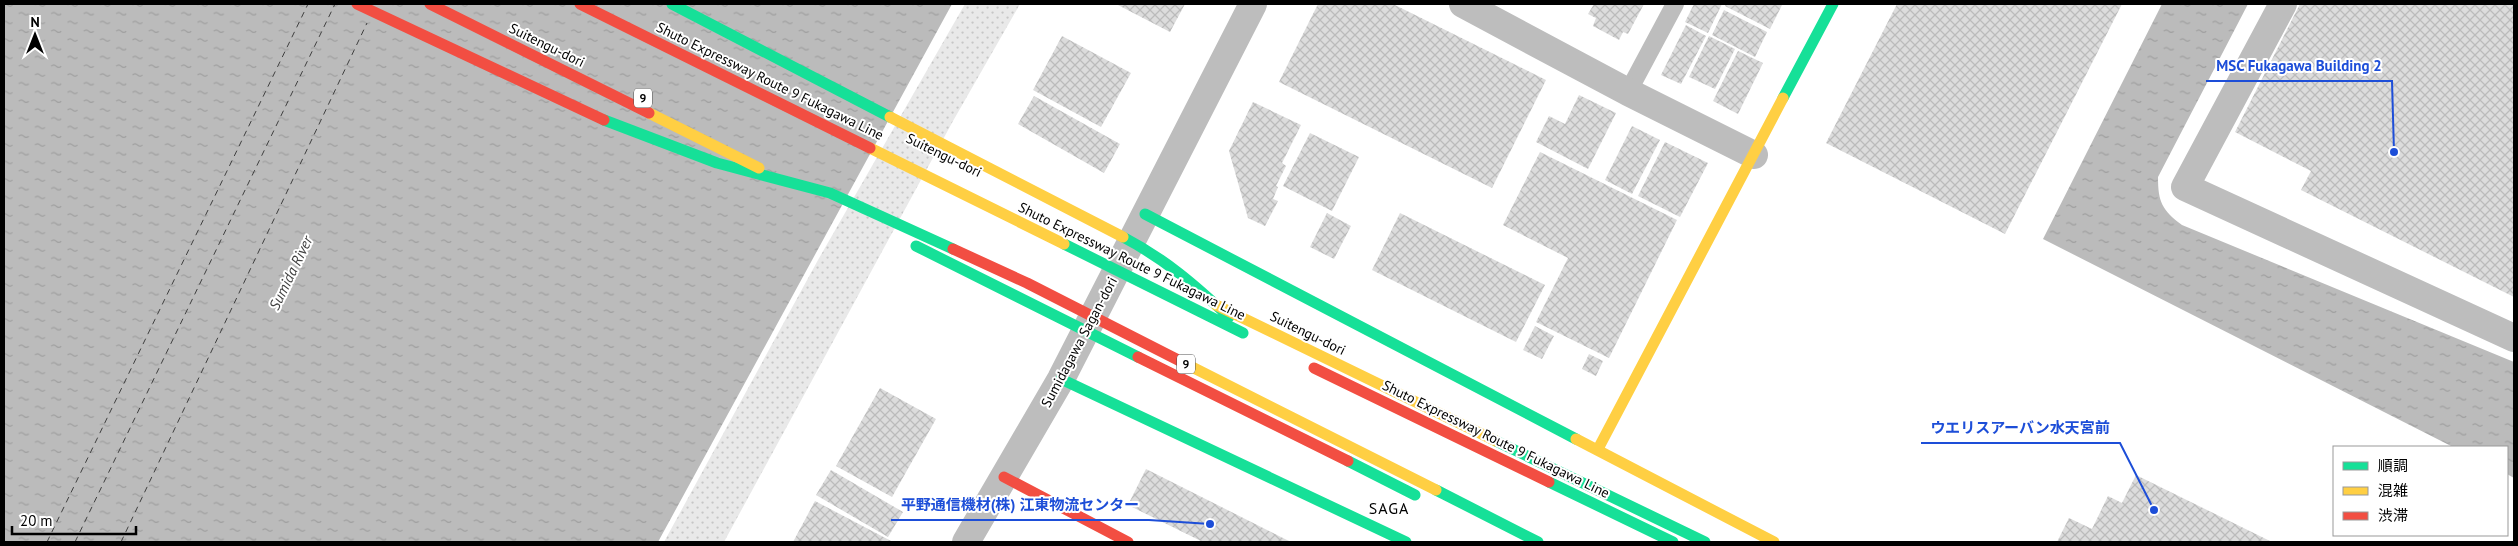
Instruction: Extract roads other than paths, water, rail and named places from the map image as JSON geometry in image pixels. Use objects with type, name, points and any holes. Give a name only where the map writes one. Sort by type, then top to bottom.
[{"type":"main road","points":[[357,4],[622,128],[717,164],[830,193]]},
{"type":"main road","name":"Suitengu-dori","points":[[430,4],[1430,502]]},
{"type":"main road","name":"9","points":[[455,4],[830,193],[1027,283],[1538,542]]},
{"type":"main road","name":"Shuto Expressway Route 9 Fukagawa Line","points":[[580,4],[1247,335],[1190,280],[1155,254],[672,4]]},
{"type":"main road","name":"Suitengu-dori","points":[[602,4],[958,178]]},
{"type":"main road","points":[[1598,449],[1833,4]]},
{"type":"main road","points":[[1145,214],[1774,542]]},
{"type":"main road","points":[[1110,252],[1136,266]]},
{"type":"main road","name":"Suitengu-dori","points":[[1172,283],[1706,542]]},
{"type":"main road","name":"Shuto Expressway Route 9 Fukagawa Line","points":[[1306,364],[1674,542]]},
{"type":"main road","points":[[1061,379],[1406,542]]},
{"type":"main road","points":[[1004,478],[1128,542]]},
{"type":"street","name":"Sumidagawa Sagan-dori","points":[[966,542],[1061,379],[1254,4]]},
{"type":"street","points":[[1463,4],[1628,92],[1754,155]]},
{"type":"street","points":[[2283,4],[2185,187],[2514,338]]},
{"type":"lane","points":[[1628,92],[1675,4]]},
{"type":"water","name":"Sumida River","points":[[4,4],[952,4],[658,542],[4,542]]},
{"type":"water","points":[[2162,4],[2248,4],[2158,177],[2162,205],[2182,225],[2514,362],[2514,478],[2508,475],[2508,446],[2451,446],[2043,239]]},
{"type":"place","name":"MSC Fukagawa Building 2","points":[[2394,152]]},
{"type":"place","name":"ウエリスアーバン水天宮前","points":[[2154,510]]},
{"type":"place","name":"平野通信機材(株) 江東物流センター","points":[[1210,524]]},
{"type":"district","name":"SAGA","points":[[1389,508]]}]
